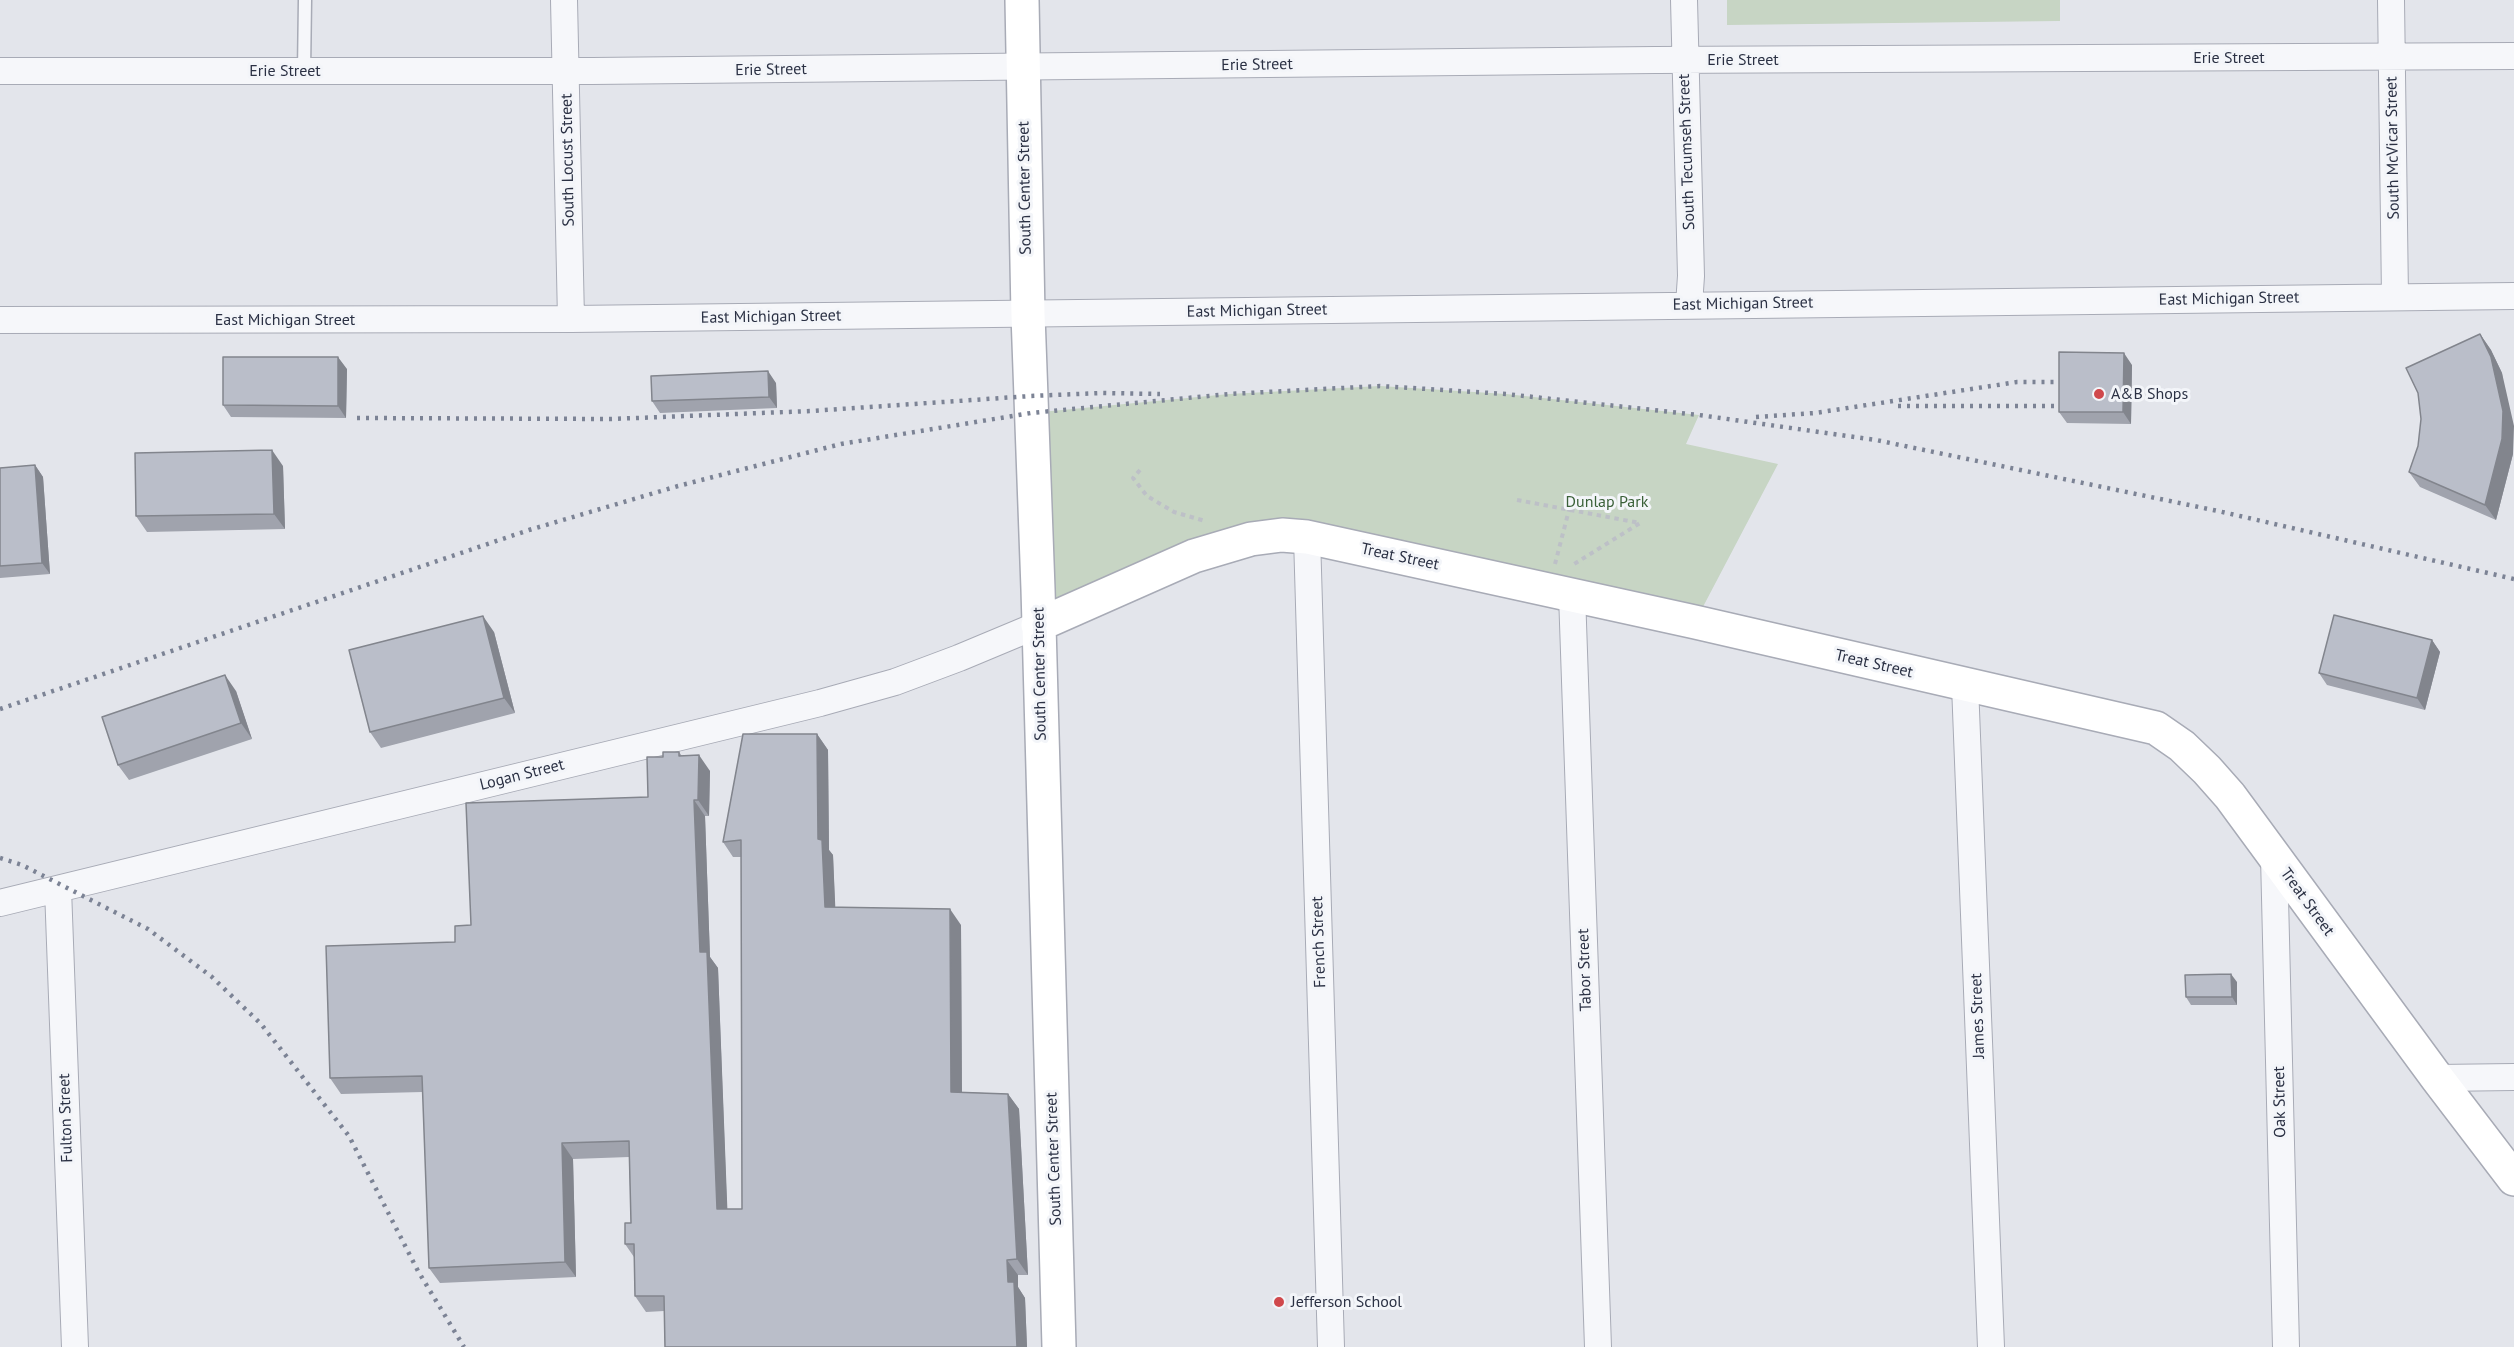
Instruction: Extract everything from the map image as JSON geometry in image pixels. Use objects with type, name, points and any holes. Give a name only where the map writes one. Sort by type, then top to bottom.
[{"type":"street","name":"South Locust Street","points":[[564,0],[571,319]]},
{"type":"street","name":"South Center Street","points":[[1022,0],[1028,315],[1059,1347]]},
{"type":"street","name":"South Tecumseh Street","points":[[1684,0],[1691,276],[1689,305]]},
{"type":"street","name":"South McVicar Street","points":[[2391,0],[2395,297]]},
{"type":"street","name":"Erie Street","points":[[0,71],[566,71],[1684,60],[2514,56]]},
{"type":"street","name":"East Michigan Street","points":[[0,320],[1028,315],[2514,296]]},
{"type":"street","name":"Treat Street","points":[[1038,625],[1127,583],[1194,556],[1251,539],[1282,535],[1307,537],[1571,581],[1965,685],[2156,728],[2182,746],[2230,796],[2514,1179]]},
{"type":"street","name":"French Street","points":[[1307,537],[1331,1347]]},
{"type":"street","name":"Tabor Street","points":[[1571,581],[1598,1347]]},
{"type":"street","name":"Logan Street","points":[[0,903],[820,703],[895,682],[1038,625]]},
{"type":"street","name":"James Street","points":[[1965,685],[1991,1347]]},
{"type":"street","name":"Oak Street","points":[[2274,857],[2286,1347]]},
{"type":"street","name":"Fulton Street","points":[[58,889],[75,1347]]},
{"type":"street","points":[[2437,1078],[2514,1077]]},
{"type":"lane","points":[[304,71],[305,0]]},
{"type":"path","points":[[1140,470],[1133,478],[1147,496],[1174,512],[1205,521]]},
{"type":"path","points":[[1517,500],[1640,523],[1571,581]]},
{"type":"path","points":[[1555,564],[1569,510]]},
{"type":"green space","points":[[1727,0],[2060,0],[2060,21],[1727,25]]},
{"type":"green space","name":"Dunlap Park","points":[[1380,386],[1506,394],[1699,415],[1686,444],[1778,464],[1695,622],[1282,535],[1038,625],[1031,413],[1229,394]]},
{"type":"building","points":[[2480,334],[2491,357],[2503,411],[2502,439],[2485,505],[2409,472],[2418,446],[2421,419],[2418,393],[2406,368]]},
{"type":"building","name":"A&B Shops","points":[[2059,352],[2124,353],[2123,412],[2059,412]]},
{"type":"building","points":[[223,357],[338,357],[338,406],[223,405]]},
{"type":"building","points":[[768,371],[769,397],[652,401],[651,376]]},
{"type":"building","points":[[272,450],[274,514],[136,516],[135,453]]},
{"type":"building","points":[[35,465],[42,563],[0,566],[0,468]]},
{"type":"building","points":[[2334,615],[2432,640],[2417,698],[2319,673]]},
{"type":"building","points":[[483,616],[504,698],[370,732],[349,650]]},
{"type":"building","points":[[225,675],[241,723],[118,765],[102,717]]},
{"type":"building","points":[[743,734],[817,734],[818,839],[822,840],[825,907],[950,909],[951,1092],[1008,1094],[1017,1259],[1007,1260],[1008,1282],[1014,1282],[1017,1347],[665,1347],[664,1296],[635,1296],[634,1244],[625,1244],[625,1223],[631,1223],[629,1141],[562,1143],[565,1262],[429,1268],[422,1076],[330,1078],[326,946],[455,942],[455,926],[471,925],[466,803],[648,797],[647,757],[663,757],[663,752],[679,752],[679,756],[699,755],[698,800],[694,800],[700,952],[707,952],[717,1209],[742,1209],[741,840],[723,842]]},
{"type":"building","points":[[2231,974],[2232,997],[2186,997],[2185,975]]},
{"type":"railway","points":[[1756,417],[1815,413],[2017,382],[2075,382]]},
{"type":"railway","points":[[0,709],[529,530],[678,486],[841,444],[1031,413],[1229,394],[1380,386],[1506,394],[1699,415],[1876,440],[2218,511],[2514,579]]},
{"type":"railway","points":[[357,418],[611,419],[811,411],[1031,396],[1103,393],[1160,394]]},
{"type":"railway","points":[[1898,406],[2075,406]]},
{"type":"railway","points":[[0,858],[22,865],[148,929],[212,977],[261,1024],[349,1136],[418,1271],[464,1347]]},
{"type":"place","name":"A&B Shops","points":[[2099,394]]},
{"type":"place","name":"Jefferson School","points":[[1279,1302]]}]
